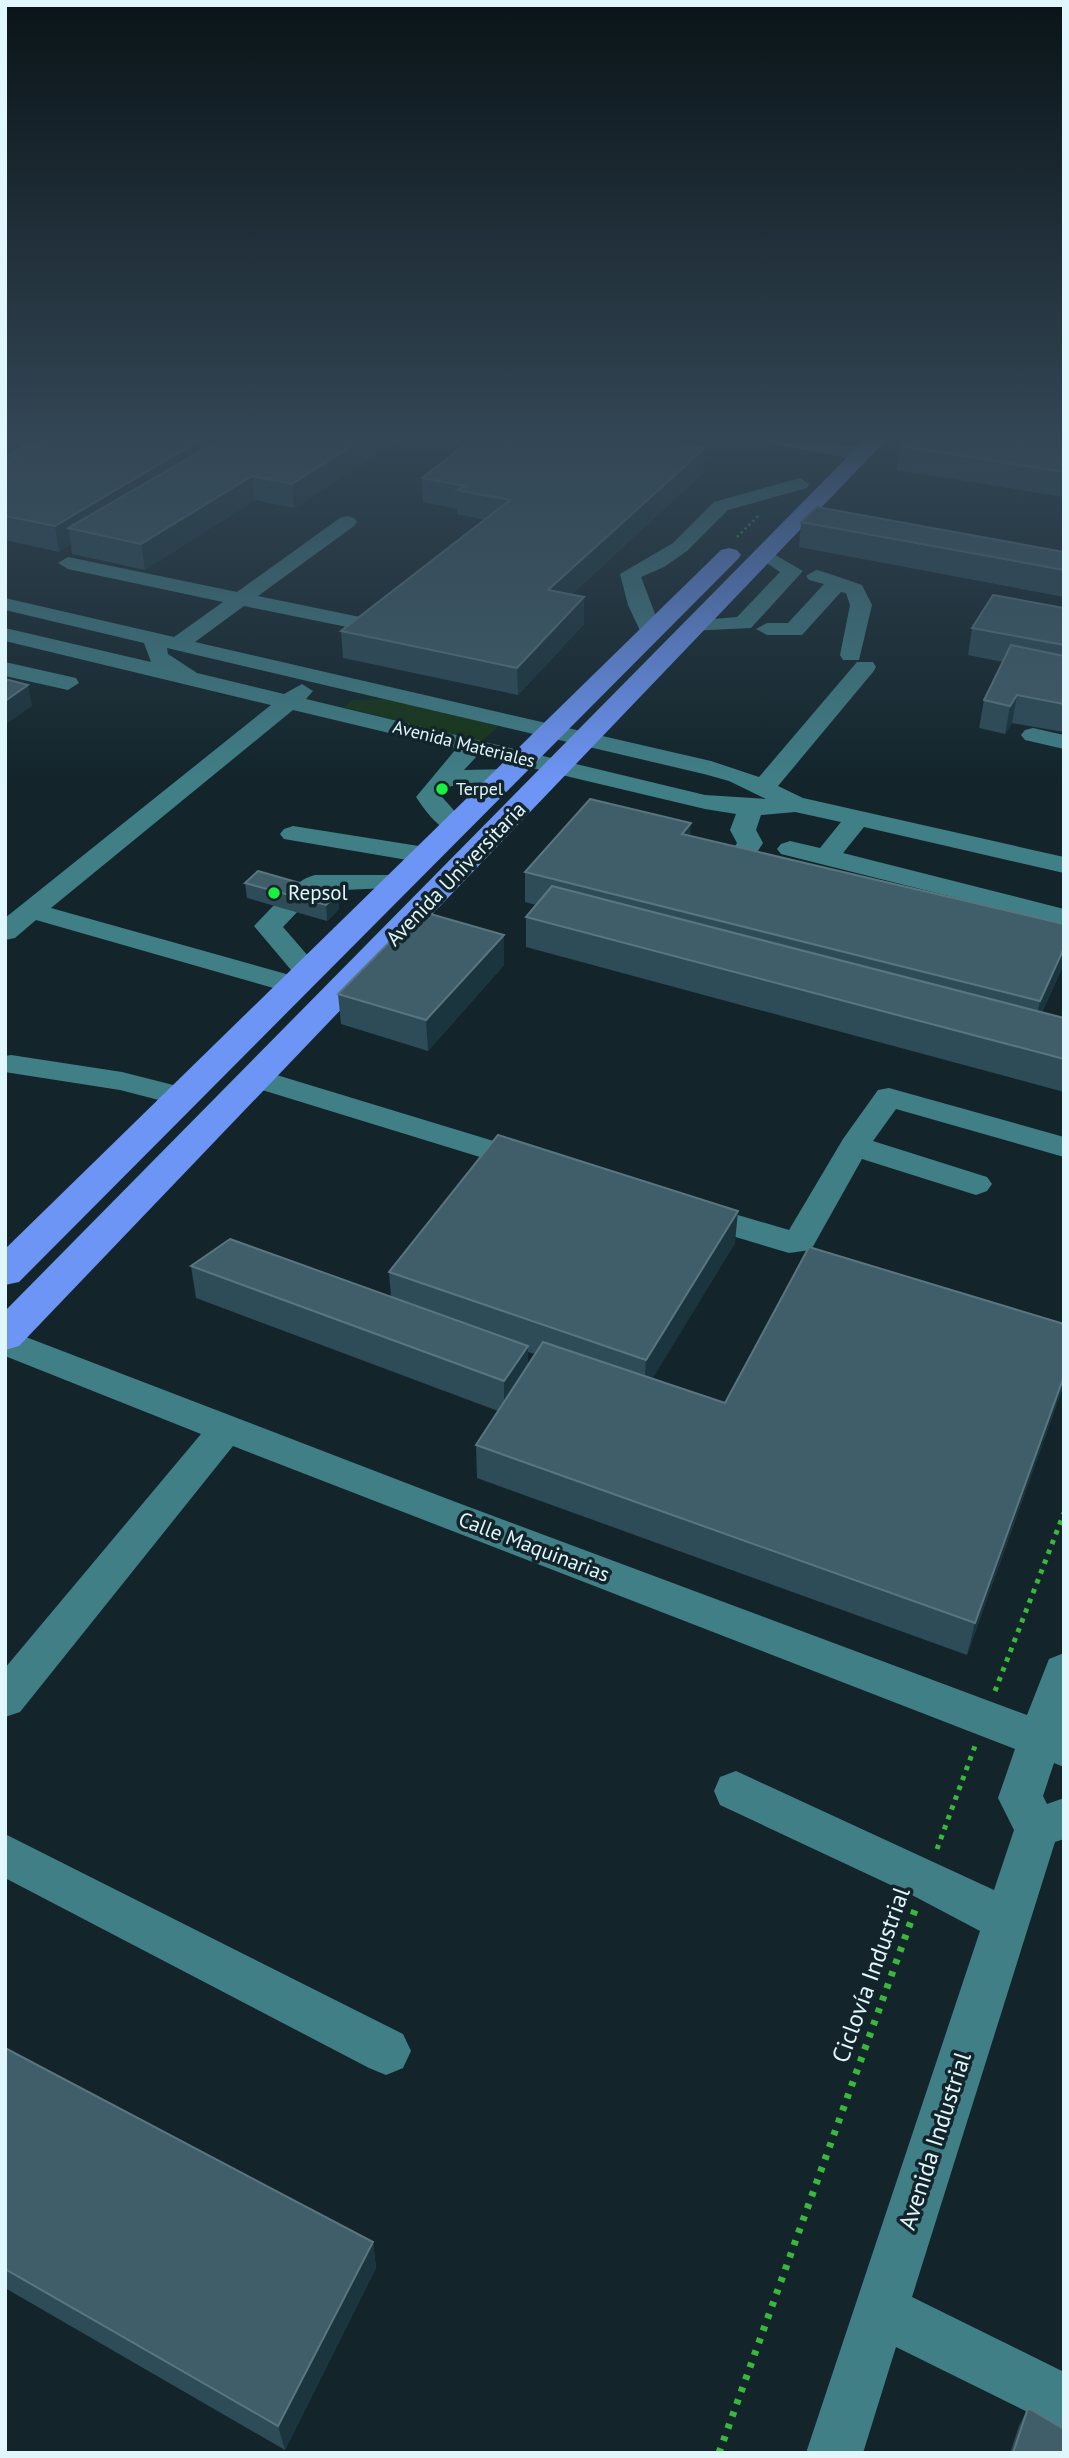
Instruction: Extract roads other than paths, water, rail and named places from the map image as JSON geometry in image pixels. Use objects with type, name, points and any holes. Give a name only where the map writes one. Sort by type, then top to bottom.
[{"type":"main road","name":"Avenida Universitaria","points":[[5,1272],[729,555]]},
{"type":"main road","name":"Avenida Universitaria","points":[[5,1336],[765,555]]},
{"type":"main road","points":[[658,625],[696,626]]},
{"type":"main road","points":[[194,1085],[253,1083]]},
{"type":"street","points":[[178,644],[303,555]]},
{"type":"street","points":[[658,625],[639,605],[630,574],[657,564],[669,555]]},
{"type":"street","points":[[733,870],[750,843],[742,833],[742,827],[758,798],[858,661],[861,605],[855,589],[793,571],[765,555]]},
{"type":"street","points":[[68,563],[352,622]]},
{"type":"street","points":[[743,624],[793,571]]},
{"type":"street","points":[[696,626],[743,624],[767,629],[794,630],[826,580]]},
{"type":"street","name":"Avenida Materiales","points":[[5,604],[711,768],[758,798]]},
{"type":"street","points":[[5,634],[189,678]]},
{"type":"street","name":"Avenida Materiales","points":[[154,639],[158,657],[189,678],[472,746],[515,766],[560,767],[705,802],[758,798],[795,804],[1064,866]]},
{"type":"street","points":[[5,660],[32,640]]},
{"type":"street","points":[[5,669],[68,684]]},
{"type":"street","points":[[5,932],[319,677]]},
{"type":"street","points":[[1032,735],[1064,742]]},
{"type":"street","points":[[455,826],[428,797],[472,746]]},
{"type":"street","points":[[444,779],[515,766]]},
{"type":"street","points":[[826,858],[858,818]]},
{"type":"street","points":[[293,834],[425,855]]},
{"type":"street","points":[[790,849],[1064,917]]},
{"type":"street","points":[[301,978],[268,926],[315,883],[400,881]]},
{"type":"street","points":[[33,911],[301,978]]},
{"type":"street","points":[[8,1067],[38,1041]]},
{"type":"street","points":[[8,1067],[122,1081],[194,1085]]},
{"type":"street","points":[[253,1083],[551,1169]]},
{"type":"street","points":[[670,1205],[789,1242],[799,1242],[854,1146],[889,1097],[1064,1147]]},
{"type":"street","points":[[854,1146],[976,1184]]},
{"type":"street","name":"Calle Maquinarias","points":[[5,1342],[226,1429],[1052,1743]]},
{"type":"street","points":[[5,1699],[226,1429]]},
{"type":"street","name":"Avenida Industrial","points":[[834,2453],[1007,1921],[1050,1823],[1020,1798],[1052,1743],[1064,1671]]},
{"type":"street","points":[[736,1791],[1007,1921]]},
{"type":"street","points":[[5,1855],[386,2051]]},
{"type":"street","points":[[880,2310],[1063,2400]]},
{"type":"place","name":"Terpel","points":[[442,789]]},
{"type":"place","name":"Repsol","points":[[274,893]]}]
